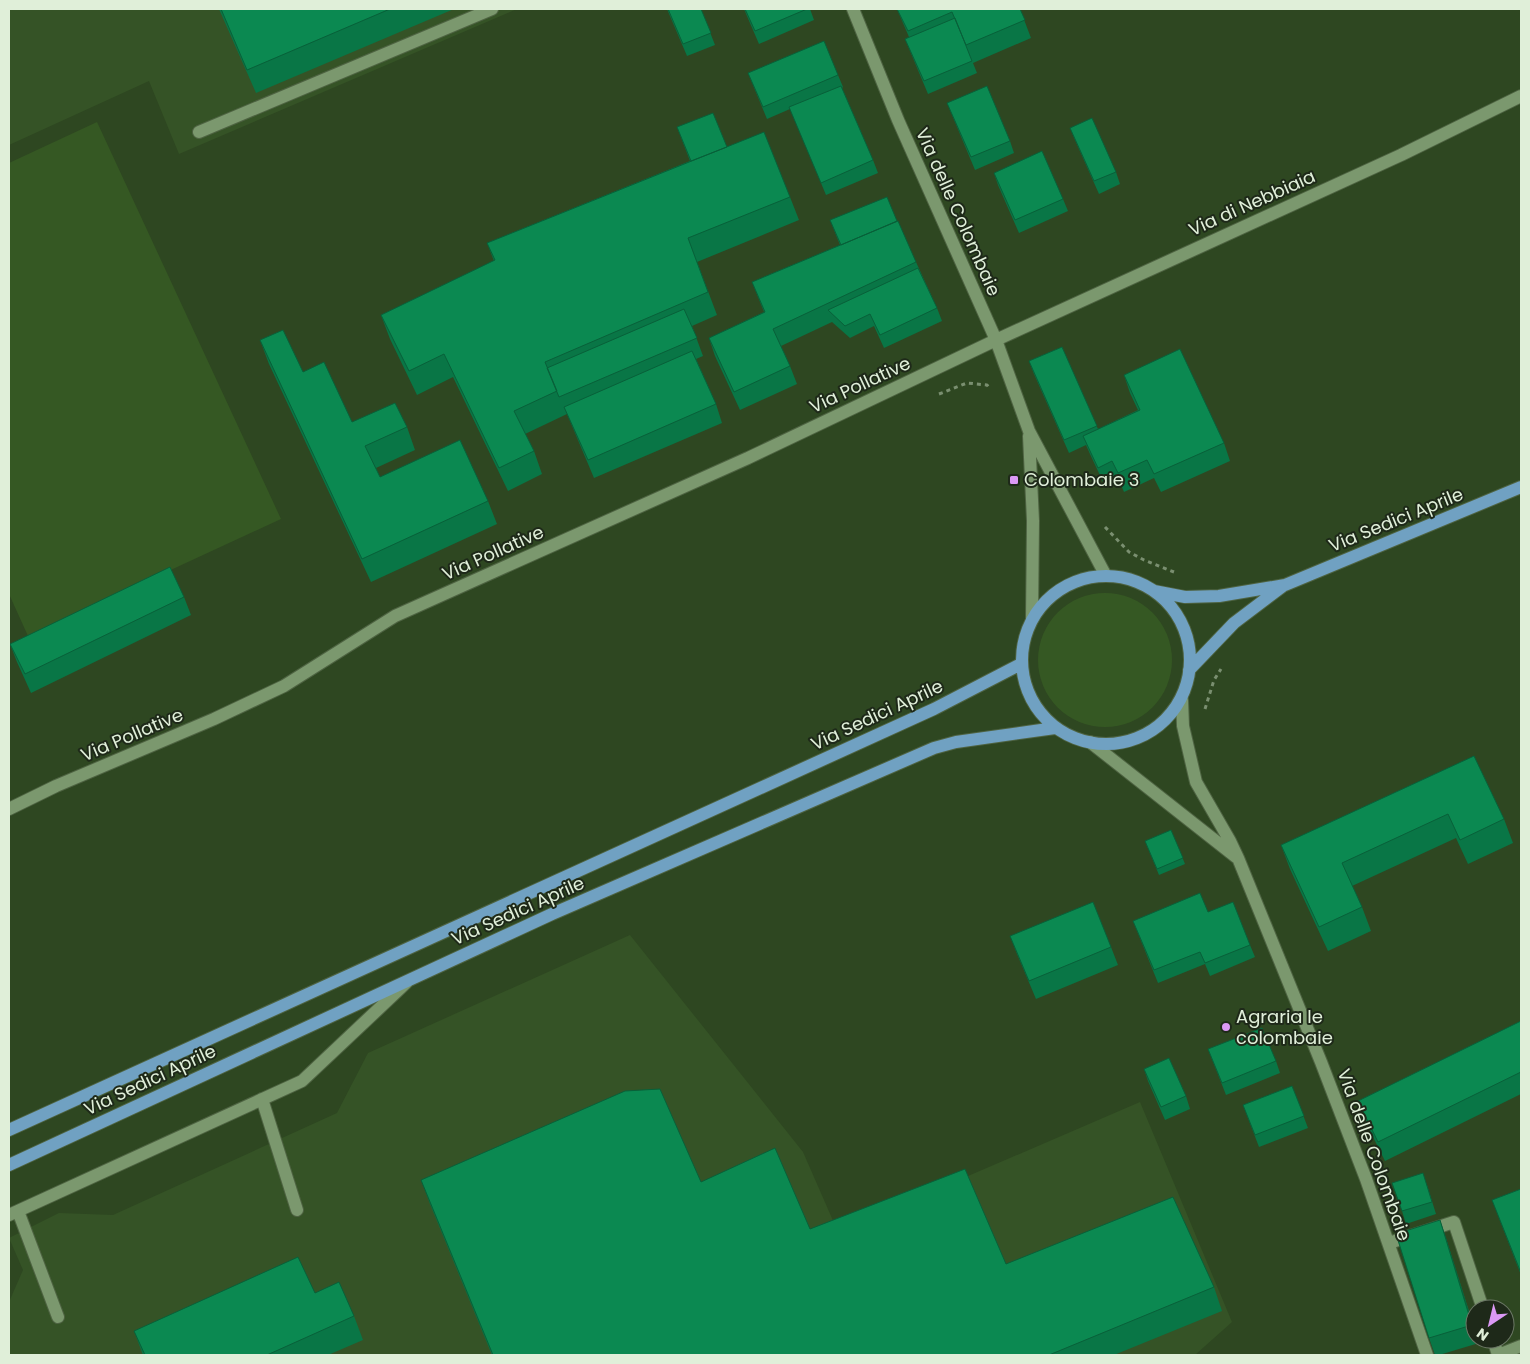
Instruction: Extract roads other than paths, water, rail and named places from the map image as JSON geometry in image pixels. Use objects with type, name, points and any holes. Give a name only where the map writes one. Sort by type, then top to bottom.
[{"type":"main road","name":"Via Sedici Aprile","points":[[1285,585],[1521,487]]},
{"type":"main road","name":"Via Sedici Aprile","points":[[1106,576],[1127,578],[1154,591],[1179,618],[1189,647],[1189,670],[1182,700],[1158,726],[1142,736],[1113,744],[1090,742],[1055,728],[1038,710],[1029,696],[1024,681],[1021,664],[1023,642],[1032,618],[1044,603],[1062,588],[1076,581],[1106,576]]},
{"type":"main road","points":[[1154,591],[1185,597],[1218,596],[1285,585]]},
{"type":"main road","points":[[1189,670],[1234,623],[1285,585]]},
{"type":"main road","name":"Via Sedici Aprile","points":[[9,1130],[934,709],[1021,664]]},
{"type":"main road","name":"Via Sedici Aprile","points":[[9,1165],[552,914],[934,748],[956,742],[1055,728]]},
{"type":"street","points":[[199,132],[492,9]]},
{"type":"street","name":"Via delle Colombaie","points":[[853,9],[898,120],[996,340],[1029,431],[1106,576]]},
{"type":"street","name":"Via di Nebbiaia","points":[[996,340],[1401,155],[1521,96]]},
{"type":"street","name":"Via Pollative","points":[[9,809],[56,786],[214,719],[284,686],[396,616],[748,458],[996,340]]},
{"type":"street","name":"Via delle Colombaie","points":[[1029,431],[1033,521],[1032,618]]},
{"type":"street","name":"Via delle Colombaie","points":[[1182,700],[1183,726],[1196,782],[1238,858],[1321,1062],[1427,1355]]},
{"type":"street","name":"Via delle Colombaie","points":[[1090,742],[1238,858]]},
{"type":"street","points":[[58,1317],[13,1213],[302,1081],[409,980]]},
{"type":"street","points":[[262,1099],[297,1210]]},
{"type":"street","points":[[1388,1243],[1454,1222],[1480,1299]]},
{"type":"street","points":[[1496,1349],[1498,1355],[1513,1349]]},
{"type":"place","name":"Colombaie 3","points":[[1014,480]]},
{"type":"place","name":"Agraria le colombaie","points":[[1226,1027]]}]
